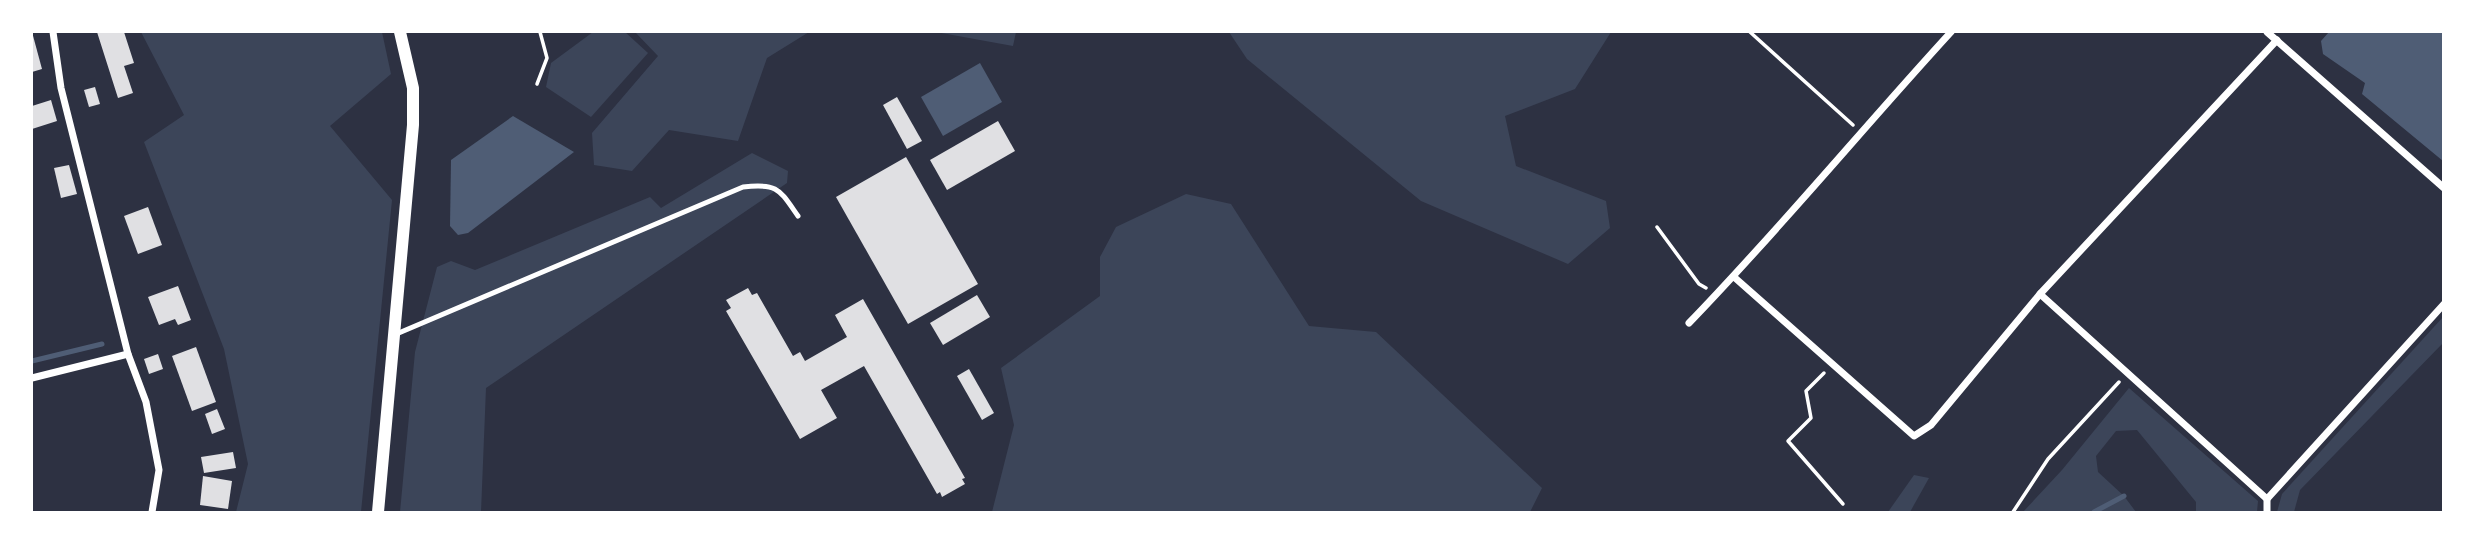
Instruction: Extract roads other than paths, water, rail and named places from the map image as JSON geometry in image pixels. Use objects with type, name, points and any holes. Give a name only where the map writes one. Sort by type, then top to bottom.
[{"type":"street","points":[[53,32],[61,88],[128,355],[146,402],[159,470],[152,513]]},
{"type":"street","points":[[378,513],[413,125],[413,88],[400,32]]},
{"type":"street","points":[[1689,323],[1734,277],[1860,131],[1951,32]]},
{"type":"street","points":[[2267,32],[2444,188]]},
{"type":"street","points":[[1734,277],[1914,436],[1931,425],[2040,294],[2277,40]]},
{"type":"street","points":[[2040,294],[2267,499]]},
{"type":"street","points":[[2266,513],[2267,499],[2444,304]]},
{"type":"street","points":[[32,378],[128,355]]},
{"type":"lane","points":[[394,335],[743,187],[765,185],[782,193],[798,216]]},
{"type":"waterway","points":[[32,361],[102,344]]},
{"type":"waterway","points":[[2094,512],[2124,496]]}]
